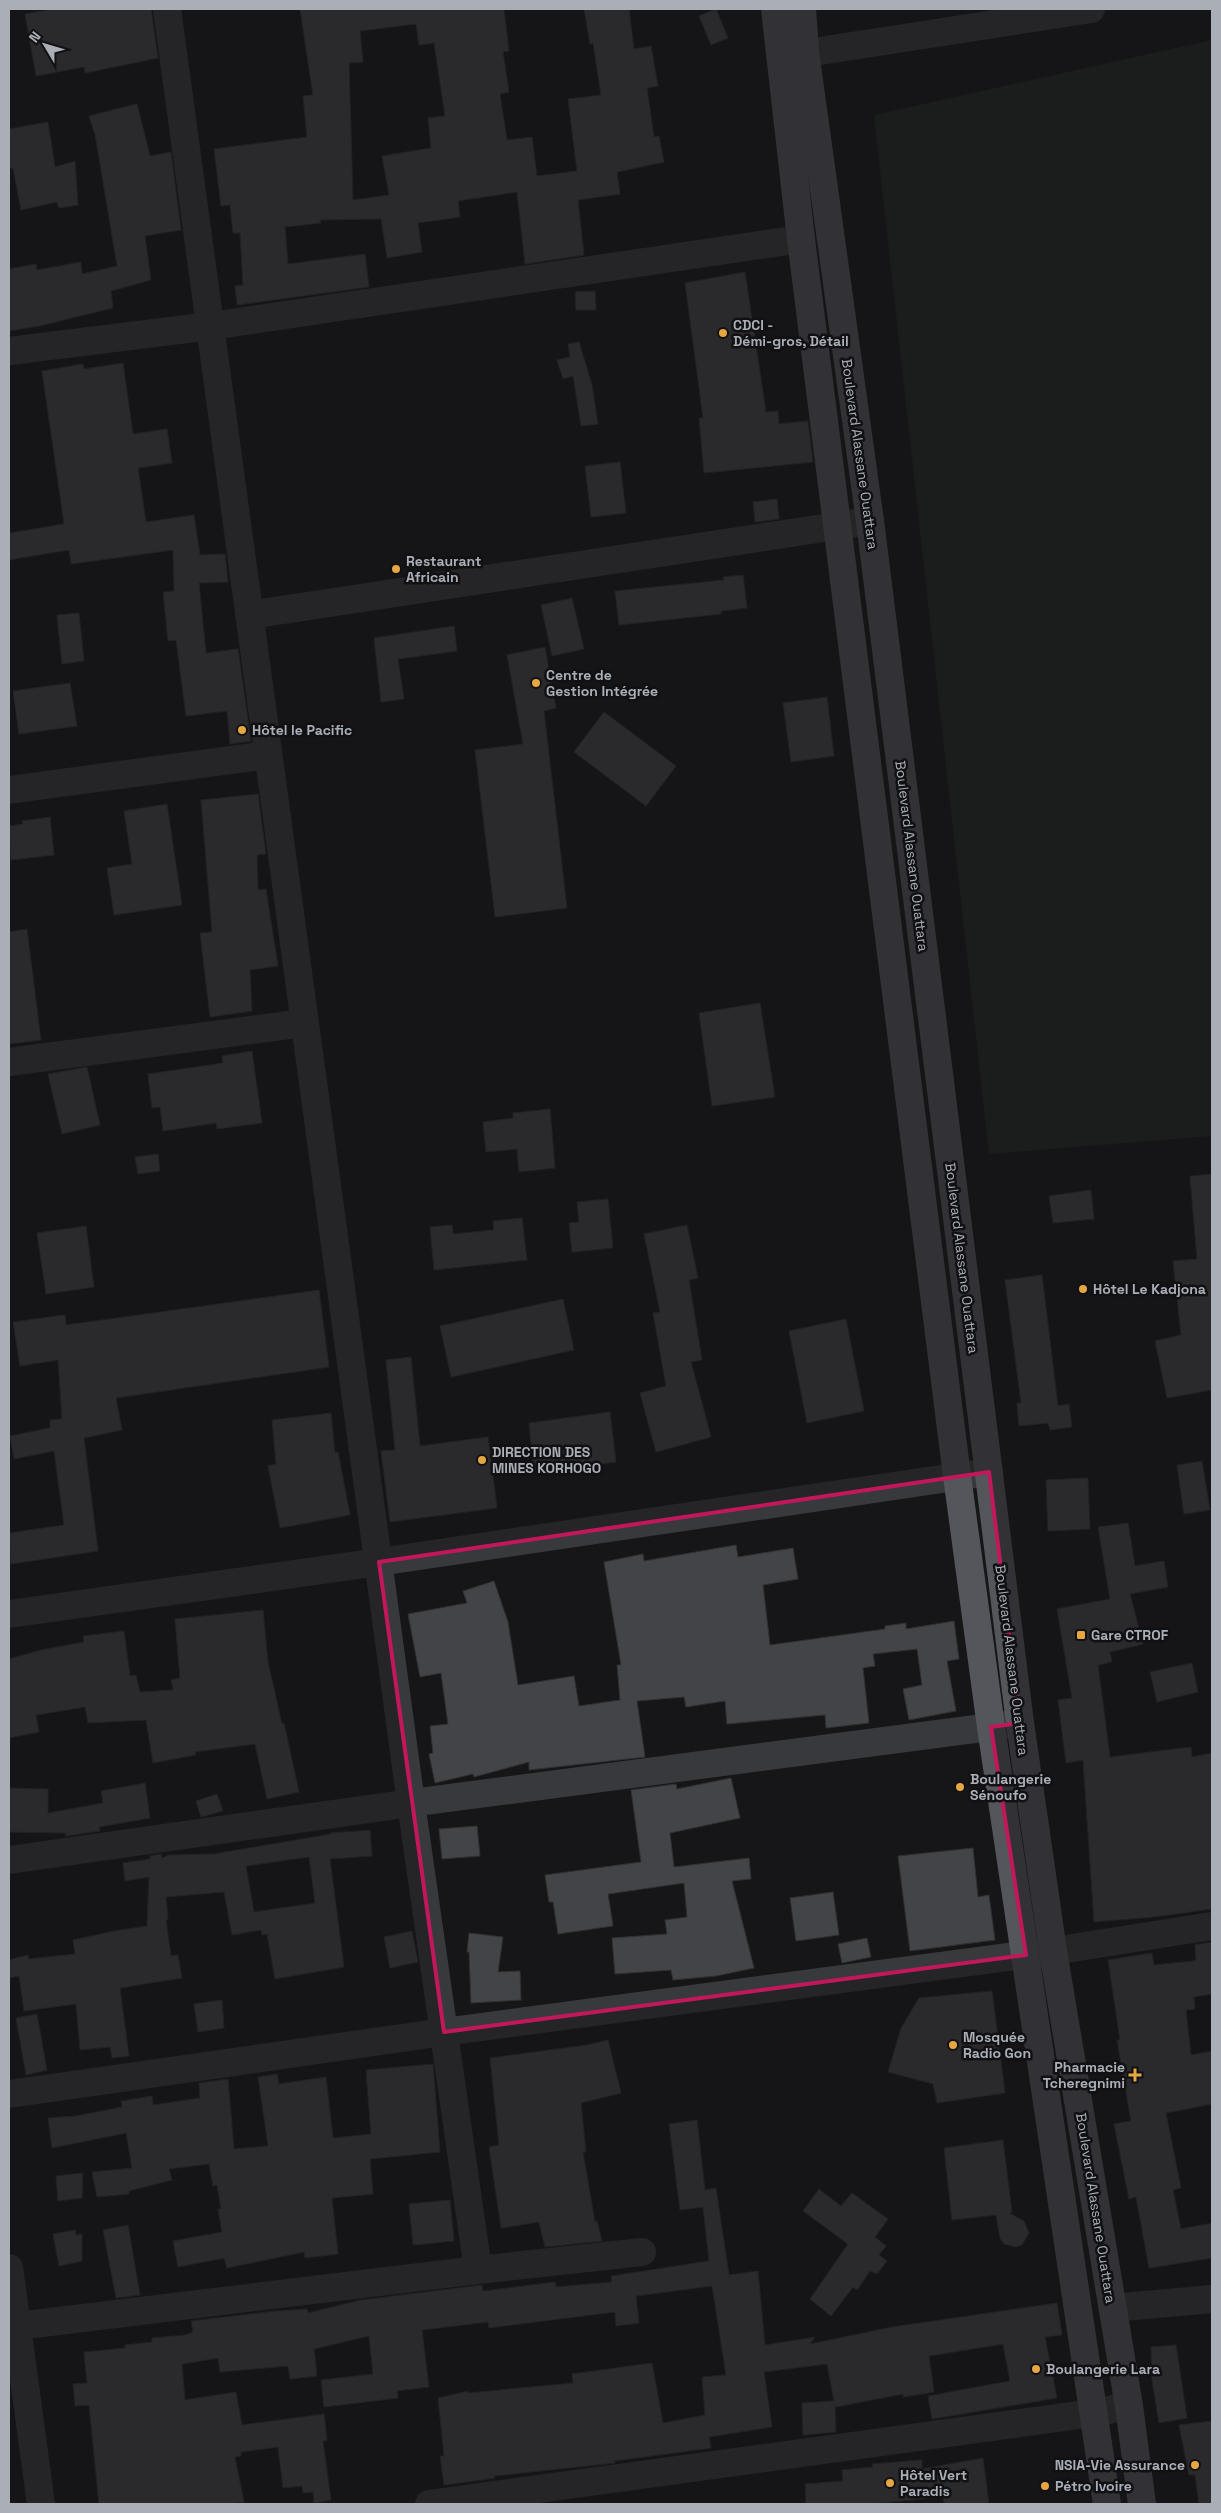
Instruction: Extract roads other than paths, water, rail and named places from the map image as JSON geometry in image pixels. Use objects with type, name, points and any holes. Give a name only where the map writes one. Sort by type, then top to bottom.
[{"type":"main road","name":"Boulevard Alassane Ouattara","points":[[775,9],[793,54],[870,521],[1020,1723],[1053,1952],[1128,2406],[1142,2504]]},
{"type":"main road","name":"Boulevard Alassane Ouattara","points":[[802,9],[793,54],[801,239],[957,1476],[991,1727],[1107,2504]]},
{"type":"main road","points":[[898,1010],[930,1005]]},
{"type":"street","points":[[167,9],[411,1803],[478,2270]]},
{"type":"street","points":[[793,54],[1091,9]]},
{"type":"street","points":[[9,352],[211,326],[801,239]]},
{"type":"street","points":[[249,615],[870,521]]},
{"type":"street","points":[[9,790],[268,755]]},
{"type":"street","points":[[9,1062],[304,1023]]},
{"type":"street","points":[[9,1614],[989,1472]]},
{"type":"street","points":[[9,1860],[411,1803],[1020,1723]]},
{"type":"street","points":[[9,2094],[444,2032],[1053,1952],[1212,1926]]},
{"type":"street","points":[[12,2327],[478,2270],[642,2252]]},
{"type":"street","points":[[9,2268],[12,2327],[41,2504]]},
{"type":"street","points":[[1112,2308],[1212,2299]]},
{"type":"street","points":[[429,2504],[506,2499],[1093,2413],[1128,2406]]},
{"type":"place","name":"CDCI - Démi-gros, Détail","points":[[723,333]]},
{"type":"place","name":"Restaurant Africain","points":[[396,569]]},
{"type":"place","name":"Centre de Gestion Intégrée","points":[[536,683]]},
{"type":"place","name":"Hôtel le Pacific","points":[[242,730]]},
{"type":"place","name":"Hôtel Le Kadjona","points":[[1083,1289]]},
{"type":"place","name":"DIRECTION DES MINES KORHOGO","points":[[482,1460]]},
{"type":"place","name":"Gare CTROF","points":[[1081,1635]]},
{"type":"place","name":"Boulangerie Sénoufo","points":[[960,1787]]},
{"type":"place","name":"Mosquée Radio Gon","points":[[953,2045]]},
{"type":"place","name":"Pharmacie Tcheregnimi","points":[[1135,2075]]},
{"type":"place","name":"Boulangerie Lara","points":[[1036,2369]]},
{"type":"place","name":"NSIA-Vie Assurance","points":[[1195,2465]]},
{"type":"place","name":"Hôtel Vert Paradis","points":[[890,2483]]},
{"type":"place","name":"Pétro Ivoire","points":[[1045,2486]]}]
